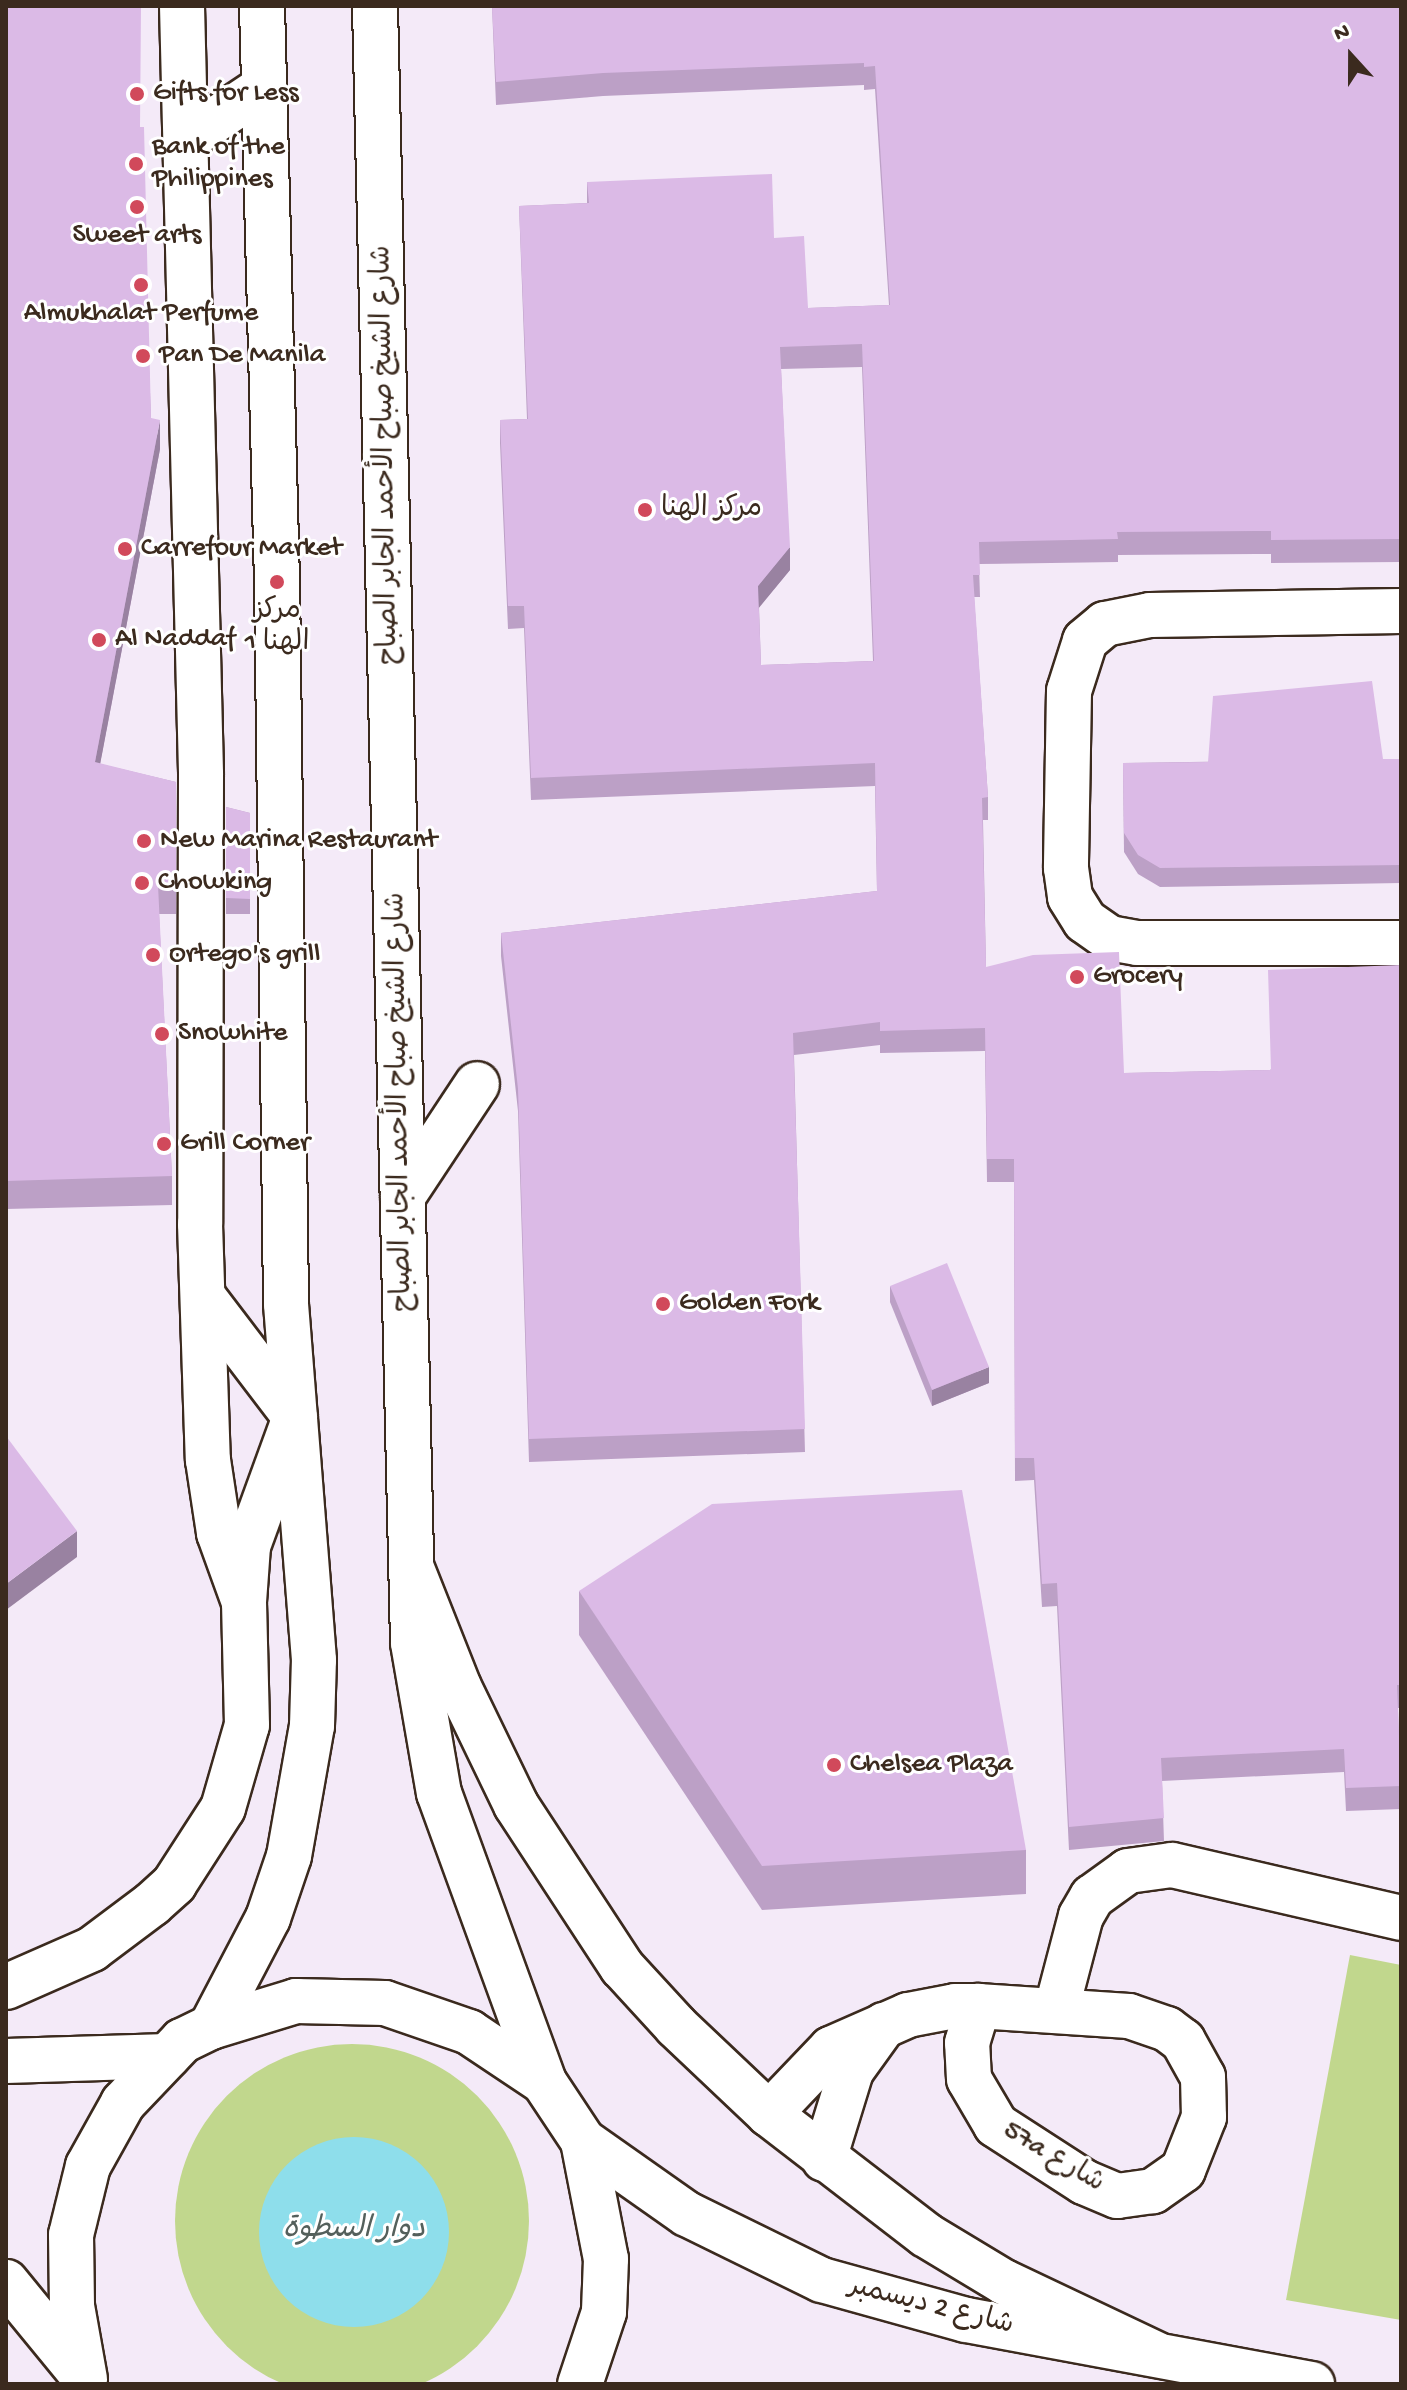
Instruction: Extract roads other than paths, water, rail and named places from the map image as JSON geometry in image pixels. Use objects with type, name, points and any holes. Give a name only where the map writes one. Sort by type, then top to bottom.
[{"type":"main road","points":[[182,6],[188,138],[205,1299],[212,1497],[244,1602]]},
{"type":"main road","points":[[86,2381],[72,2306],[71,2235],[88,2166],[123,2103],[187,2041],[268,1918],[304,1791],[314,1660],[286,1304],[277,582],[262,6]]},
{"type":"main road","name":"شارع الشيخ صباح الأحمد الجابر الصباح","points":[[380,11],[411,1566],[417,1673],[439,1793],[544,2082]]},
{"type":"main road","points":[[188,138],[263,88]]},
{"type":"main road","points":[[1401,611],[1150,615],[1105,624],[1085,641],[1069,691],[1066,868],[1070,897],[1085,921],[1109,938],[1137,943],[1401,943]]},
{"type":"main road","points":[[403,1196],[477,1084]]},
{"type":"main road","points":[[205,1299],[295,1417]]},
{"type":"main road","points":[[6,1987],[112,1936],[174,1884],[202,1847],[238,1767],[247,1725],[244,1602],[248,1546],[295,1417]]},
{"type":"main road","points":[[411,1566],[491,1753],[571,1895],[622,1967],[665,2014],[769,2114],[926,2235],[1004,2282],[1156,2354]]},
{"type":"main road","points":[[1072,2012],[1081,1916],[1092,1897],[1128,1871],[1172,1865],[1401,1918]]},
{"type":"main road","points":[[6,2061],[187,2041],[296,2001],[385,2003],[469,2032],[544,2082],[583,2141],[606,2259],[604,2312],[580,2384]]},
{"type":"main road","name":"57a شارع","points":[[769,2114],[824,2054],[886,2023],[931,2009],[978,2006],[1129,2016],[1167,2029],[1183,2041],[1203,2077],[1204,2117],[1193,2155],[1170,2182],[1153,2191],[1117,2196],[1100,2191],[996,2125],[969,2079],[967,2043],[978,2006]]},
{"type":"main road","points":[[824,2159],[851,2071],[886,2023]]},
{"type":"main road","name":"شارع 2 ديسمبر","points":[[583,2141],[687,2214],[822,2280],[966,2320],[1312,2384]]},
{"type":"main road","points":[[6,2282],[86,2381]]},
{"type":"water","name":"دوار السطوة","points":[[354,2137],[390,2145],[407,2153],[421,2165],[433,2179],[441,2196],[449,2232],[441,2268],[433,2285],[421,2299],[407,2311],[390,2319],[354,2327],[318,2319],[301,2311],[287,2299],[275,2285],[267,2268],[259,2232],[267,2196],[275,2179],[287,2165],[301,2153],[318,2145]]},
{"type":"place","name":"Gifts for Less","points":[[137,94]]},
{"type":"place","name":"Bank of the Philippines","points":[[136,164]]},
{"type":"place","name":"Sweet arts","points":[[137,207]]},
{"type":"place","name":"Almukhalat Perfume","points":[[141,285]]},
{"type":"place","name":"Pan De Manila","points":[[143,356]]},
{"type":"place","name":"مركز الهنا","points":[[645,510]]},
{"type":"place","name":"Carrefour Market","points":[[125,549]]},
{"type":"place","name":"مركز الهنا 1","points":[[277,582]]},
{"type":"place","name":"Al Naddaf","points":[[99,640]]},
{"type":"place","name":"New Marina Restaurant","points":[[144,841]]},
{"type":"place","name":"Chowking","points":[[142,883]]},
{"type":"place","name":"Ortego's grill","points":[[153,955]]},
{"type":"place","name":"Grocery","points":[[1077,977]]},
{"type":"place","name":"Snowhite","points":[[162,1034]]},
{"type":"place","name":"Grill Corner","points":[[164,1144]]},
{"type":"place","name":"Golden Fork","points":[[663,1304]]},
{"type":"place","name":"Chelsea Plaza","points":[[834,1765]]}]
